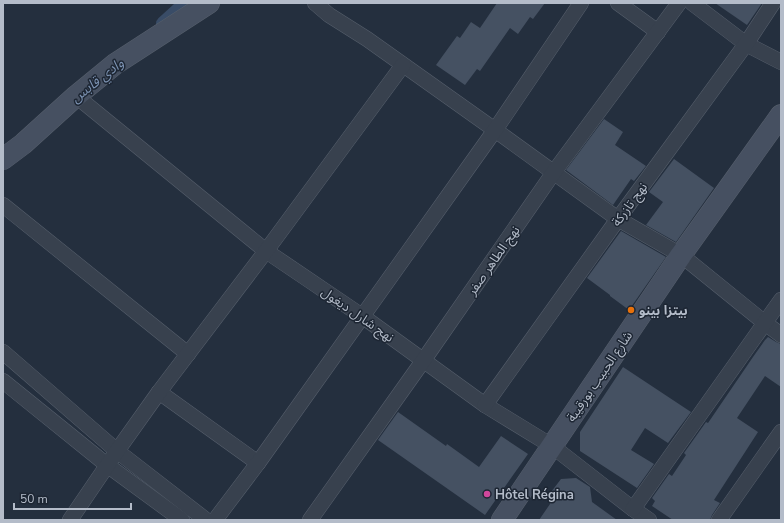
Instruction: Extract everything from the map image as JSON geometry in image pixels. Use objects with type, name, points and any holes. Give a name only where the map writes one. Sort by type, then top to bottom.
[{"type":"street","points":[[3,159],[24,144],[76,96],[115,64],[209,3]]},
{"type":"street","points":[[315,3],[329,15],[367,39],[618,219],[681,255],[781,335]]},
{"type":"street","points":[[215,520],[495,130],[581,3]]},
{"type":"street","points":[[618,3],[658,32]]},
{"type":"street","name":"نهج الطاهر صفر","points":[[310,520],[423,361],[554,172],[679,3]]},
{"type":"street","points":[[692,3],[746,44],[781,62]]},
{"type":"street","name":"نهج تازركة","points":[[485,405],[746,44],[773,3]]},
{"type":"street","points":[[70,520],[159,392],[266,251],[403,65]]},
{"type":"street","name":"نهج شارل ديغول","points":[[76,96],[266,251],[362,316],[485,405],[552,446],[649,520]]},
{"type":"street","name":"شارع الحبيب بورقيبة","points":[[502,520],[681,255],[781,115]]},
{"type":"street","points":[[3,205],[188,354]]},
{"type":"street","points":[[633,509],[781,300]]},
{"type":"street","points":[[3,352],[117,451],[206,520]]},
{"type":"street","points":[[3,381],[107,465],[182,520]]},
{"type":"street","points":[[159,392],[258,462]]},
{"type":"street","points":[[719,520],[781,432]]},
{"type":"building","points":[[497,3],[545,3],[533,19],[530,17],[518,34],[510,28],[480,71],[477,69],[465,85],[436,65],[457,36],[460,38],[471,22],[480,28]]},
{"type":"building","points":[[715,3],[762,3],[747,25]]},
{"type":"building","points":[[604,119],[623,132],[615,145],[646,166],[634,181],[631,179],[613,205],[566,170]]},
{"type":"building","points":[[674,159],[714,188],[676,242],[646,225],[663,202],[649,192]]},
{"type":"building","points":[[621,231],[666,257],[629,310],[587,278]]},
{"type":"building","points":[[768,337],[781,344],[781,387],[765,376],[737,418],[758,432],[714,500],[720,503],[710,520],[673,520],[652,506],[655,501],[652,498],[669,474],[672,476],[686,455],[684,453],[706,422],[708,423]]},
{"type":"building","points":[[623,367],[691,412],[668,443],[645,428],[631,450],[654,464],[637,488],[580,451],[580,432]]},
{"type":"building","points":[[398,412],[479,467],[501,436],[528,454],[485,515],[378,440]]},
{"type":"building","points":[[576,478],[590,487],[592,502],[617,520],[539,520],[550,504],[548,496],[561,479]]},
{"type":"waterway","name":"وادي قابس","points":[[164,24],[187,3]]},
{"type":"place","name":"بيتزا بينو","points":[[631,310]]},
{"type":"place","name":"Hôtel Régina","points":[[487,494]]}]
